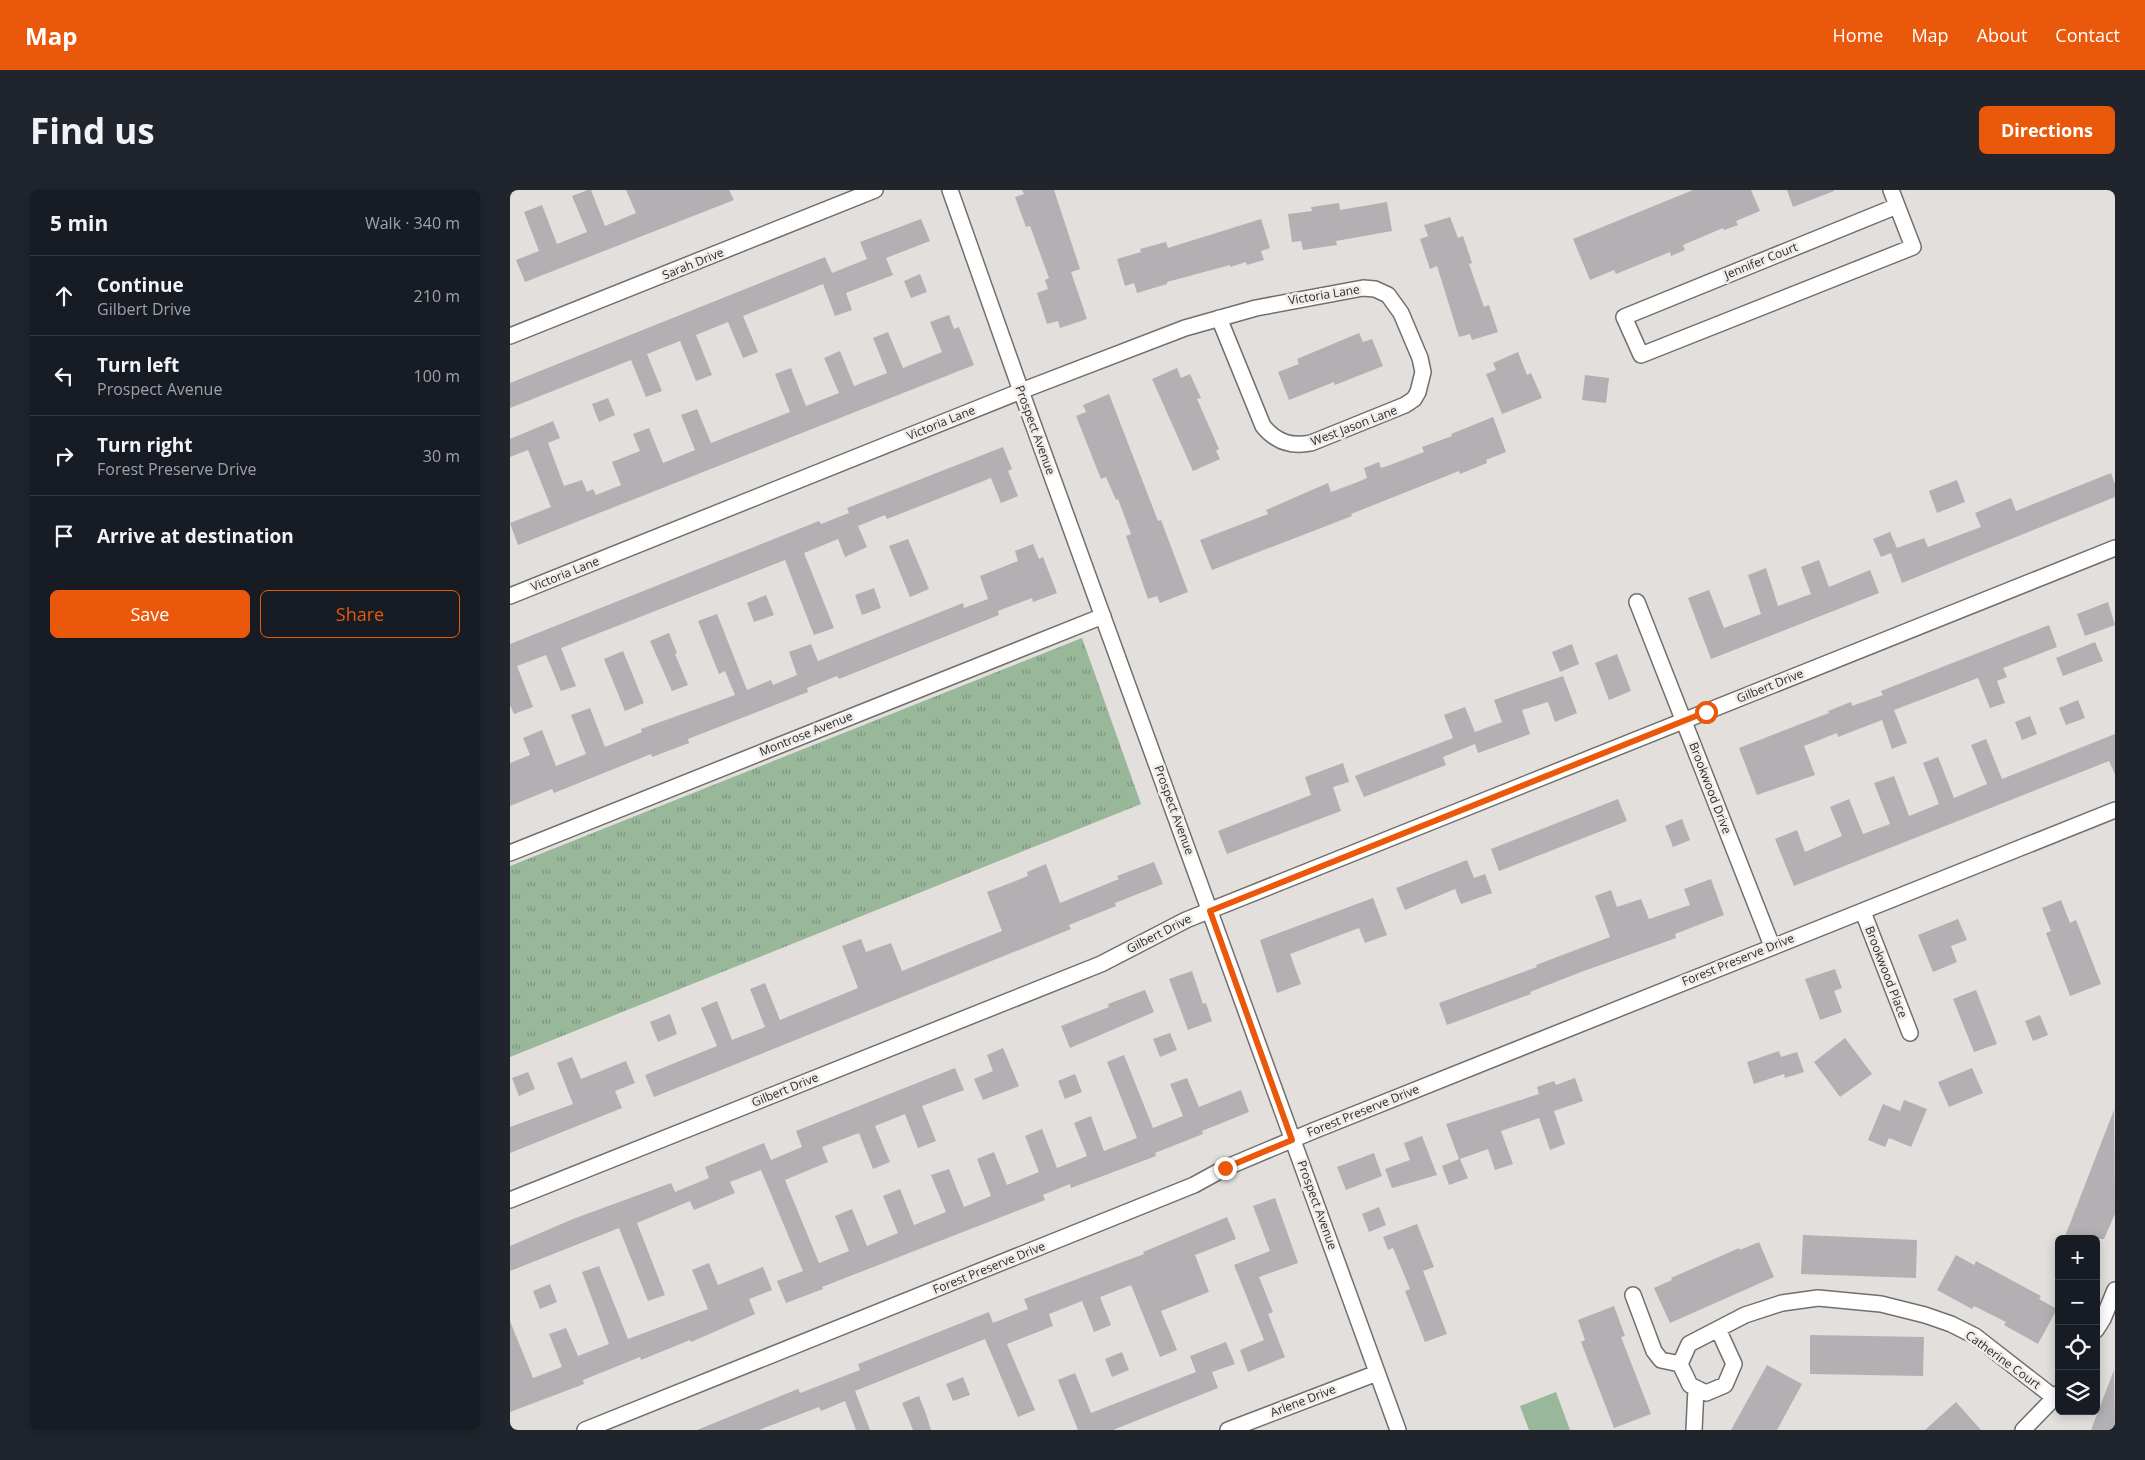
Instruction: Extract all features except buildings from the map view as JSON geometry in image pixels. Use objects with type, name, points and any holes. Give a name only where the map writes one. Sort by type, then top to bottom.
[{"type":"street","name":"Sarah Drive","points":[[510,336],[875,190]]},
{"type":"street","name":"Prospect Avenue","points":[[950,190],[1021,391],[1398,1430]]},
{"type":"street","points":[[1890,190],[1897,206]]},
{"type":"street","name":"Jennifer Court","points":[[1897,206],[1913,247],[1641,355],[1624,317],[1897,206]]},
{"type":"street","name":"Victoria Lane","points":[[510,596],[1021,391],[1185,328],[1256,308],[1363,288],[1382,292],[1397,304],[1420,358],[1422,372],[1418,392]]},
{"type":"street","name":"West Jason Lane","points":[[1219,318],[1263,426],[1272,436],[1283,442],[1299,445],[1311,443],[1405,405],[1414,399],[1418,392]]},
{"type":"street","name":"Gilbert Drive","points":[[510,1200],[1101,964],[1186,920],[2115,548]]},
{"type":"street","name":"Brookwood Drive","points":[[1637,602],[1772,946]]},
{"type":"street","name":"Montrose Avenue","points":[[510,853],[1103,616]]},
{"type":"street","name":"Forest Preserve Drive","points":[[585,1430],[1194,1185],[1225,1168],[1292,1140],[2115,810]]},
{"type":"street","name":"Brookwood Place","points":[[1863,912],[1910,1033]]},
{"type":"street","points":[[2099,1325],[2115,1290]]},
{"type":"street","points":[[1633,1295],[1654,1351],[1660,1360],[1680,1364],[1690,1385],[1706,1393],[1725,1385],[1734,1364],[1718,1329]]},
{"type":"street","name":"Catherine Court","points":[[1680,1364],[1689,1344],[1745,1315],[1782,1304],[1818,1298],[1881,1304],[1926,1315],[1951,1324],[1975,1336],[2055,1395]]},
{"type":"street","name":"Arlene Drive","points":[[1228,1430],[1377,1372]]},
{"type":"street","points":[[1694,1430],[1696,1388]]},
{"type":"street","points":[[2023,1430],[2055,1398]]},
{"type":"green space","points":[[1082,638],[1141,804],[510,1057],[510,866]]},
{"type":"green space","points":[[1556,1392],[1570,1430],[1529,1430],[1520,1406]]},
{"type":"route","points":[[1225,1168],[1292,1140],[1210,911],[1706,712]]}]
